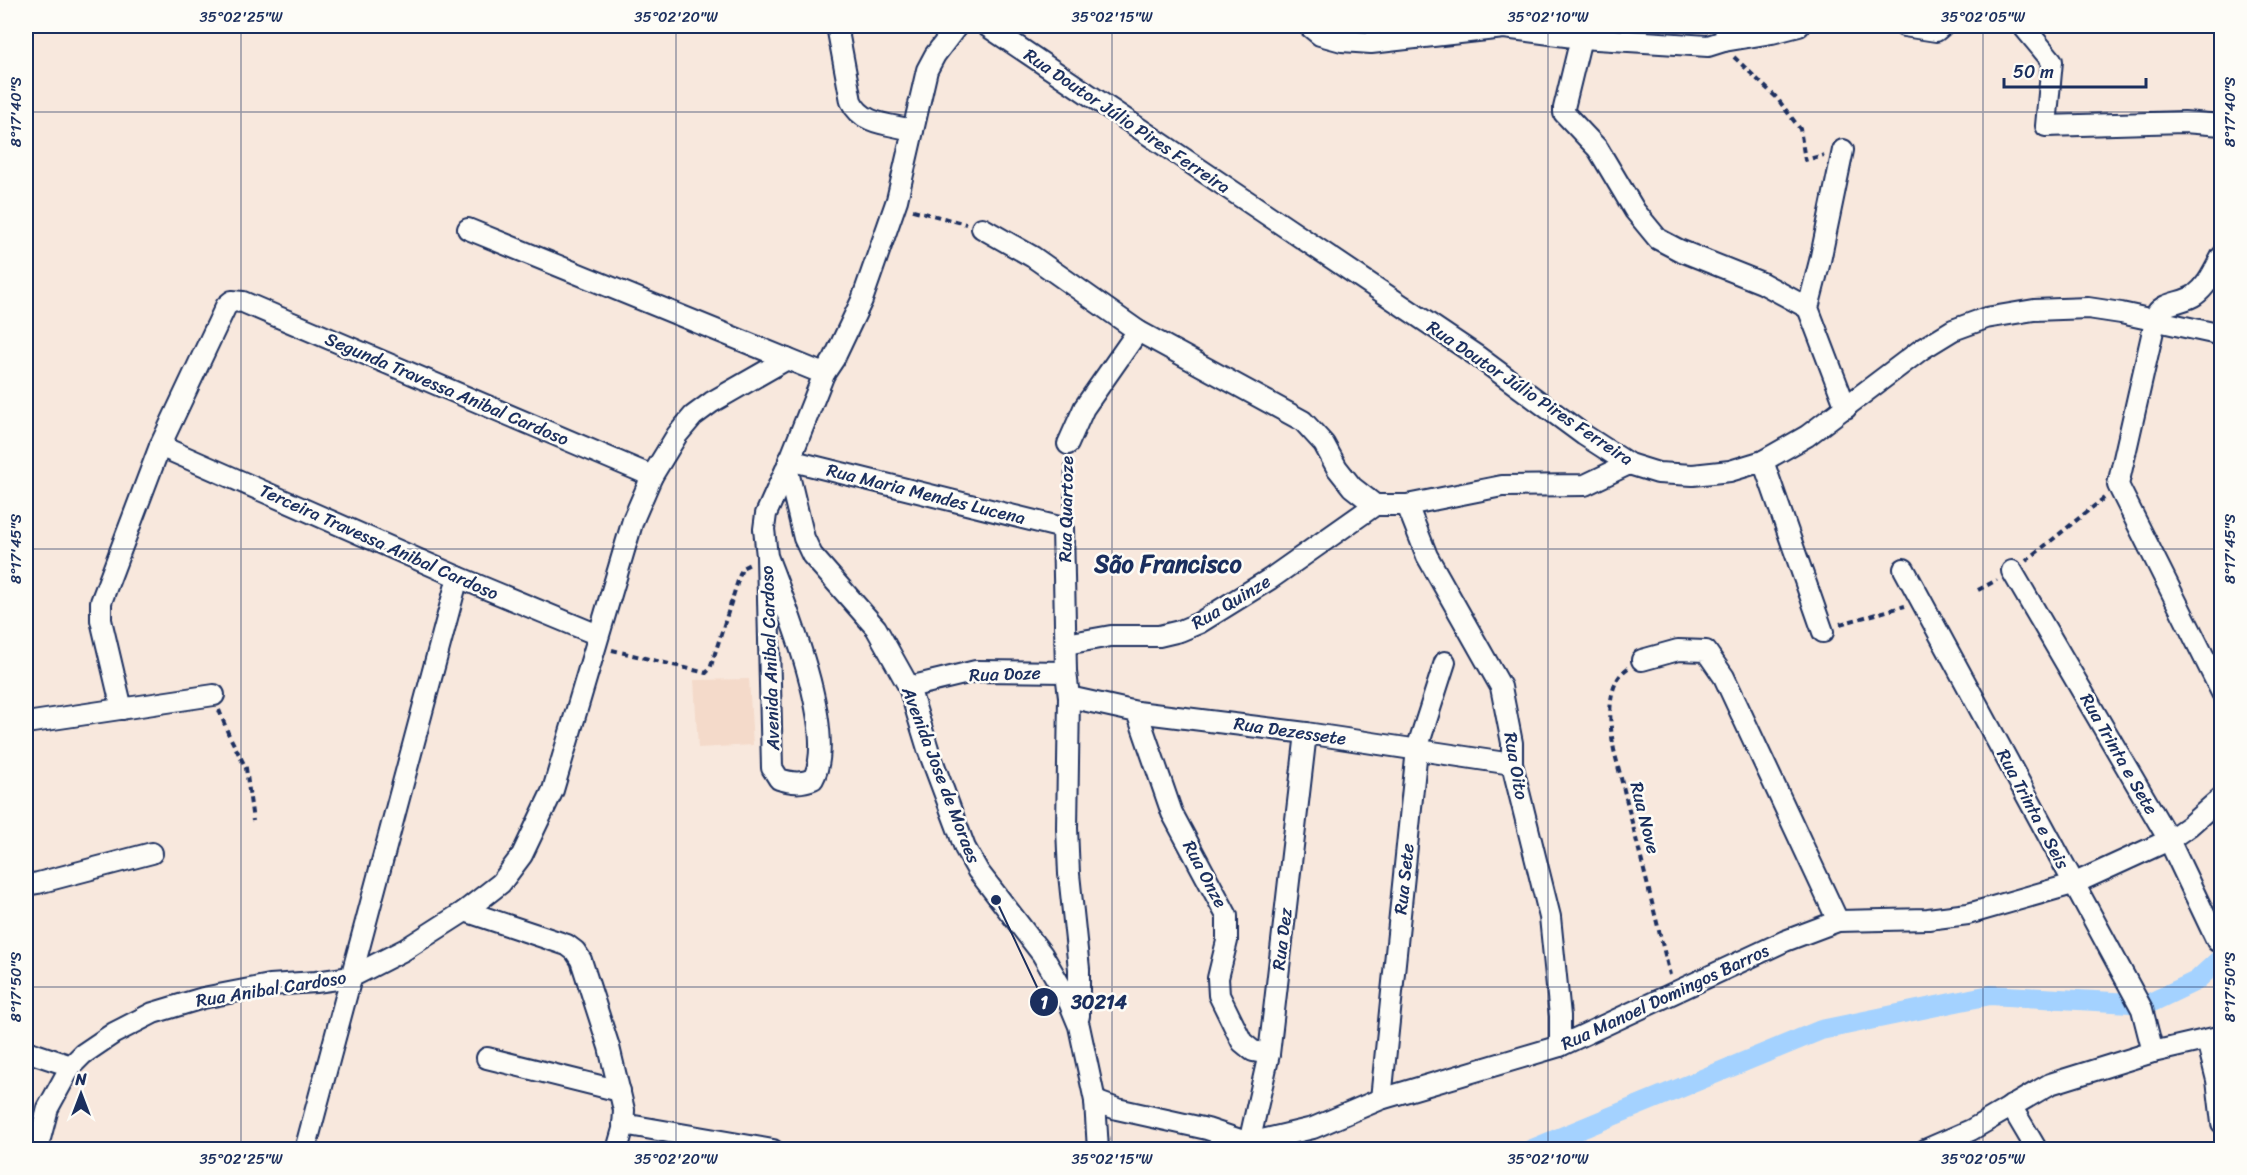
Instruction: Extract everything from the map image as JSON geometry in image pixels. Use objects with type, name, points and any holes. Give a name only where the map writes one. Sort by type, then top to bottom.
[{"type":"street","points":[[837,26],[854,108],[865,119],[913,130]]},
{"type":"street","points":[[788,463],[824,374],[834,359],[862,300],[897,201],[927,70],[934,55],[957,26]]},
{"type":"street","name":"Rua Doutor Júlio Pires Ferreira","points":[[987,26],[1477,356],[1584,435],[1629,464],[1658,473],[1693,475],[1730,471],[1763,462],[1807,436],[1922,349],[1953,330],[1986,318],[2034,310],[2088,308],[2222,335]]},
{"type":"street","points":[[1309,26],[1320,35],[1342,42],[1371,43],[1399,33],[1504,27],[1581,38],[1609,33],[1708,46],[1723,36],[1772,33],[1799,26]]},
{"type":"street","points":[[1904,26],[1939,28]]},
{"type":"street","points":[[2023,26],[2052,61],[2046,126],[2184,122],[2222,125]]},
{"type":"street","points":[[1581,38],[1564,113],[1598,149],[1635,211],[1658,239],[1679,250],[1762,283],[1808,308]]},
{"type":"street","points":[[1843,150],[1808,308],[1846,408]]},
{"type":"street","points":[[982,228],[1033,256],[1138,331],[1303,421],[1324,444],[1336,468],[1352,487],[1376,505],[1407,505],[1502,486],[1590,484],[1629,464]]},
{"type":"street","points":[[468,230],[824,374]]},
{"type":"street","points":[[2222,256],[2205,287],[2190,299],[2161,308],[2157,313],[2118,485],[2222,693]]},
{"type":"street","name":"Segunda Travessa Anibal Cardoso","points":[[160,446],[225,306],[232,301],[243,302],[652,476]]},
{"type":"street","name":"Rua Quartoze","points":[[1068,444],[1084,408],[1138,331]]},
{"type":"street","name":"Rua Anibal Cardoso","points":[[37,1149],[48,1108],[71,1066],[83,1054],[114,1033],[153,1013],[203,998],[270,985],[316,982],[351,976],[404,950],[465,911],[501,883],[522,855],[553,790],[633,520],[652,476],[677,435],[693,416],[712,402],[787,359]]},
{"type":"street","points":[[122,709],[101,620],[101,602],[160,446]]},
{"type":"street","name":"Terceira Travessa Anibal Cardoso","points":[[160,446],[458,577],[598,635]]},
{"type":"street","points":[[1763,462],[1823,632]]},
{"type":"street","name":"Rua Maria Mendes Lucena","points":[[788,463],[1064,528]]},
{"type":"street","name":"Avenida Anibal Cardoso","points":[[767,556],[804,654],[820,736],[818,771],[813,779],[804,783],[791,783],[779,779],[772,768],[767,556],[764,529],[766,514],[788,463]]},
{"type":"street","name":"Avenida Jose de Moraes","points":[[788,463],[804,538],[812,555],[876,628],[909,687],[928,749],[965,848],[978,871],[1042,954],[1066,997],[1079,1026],[1095,1101],[1098,1149]]},
{"type":"street","name":"Rua Quinze","points":[[1066,644],[1111,636],[1159,636],[1190,627],[1270,579],[1376,505]]},
{"type":"street","name":"Rua Oito","points":[[1407,505],[1427,556],[1501,687],[1512,743],[1512,764],[1550,917],[1560,1016],[1560,1046]]},
{"type":"street","name":"Rua Quartoze","points":[[1064,528],[1066,672],[1069,697],[1066,828],[1079,969],[1079,1026]]},
{"type":"street","name":"Rua Trinta e Seis","points":[[1904,568],[2139,1003],[2153,1052]]},
{"type":"street","name":"Rua Trinta e Sete","points":[[2012,571],[2169,840],[2217,941]]},
{"type":"street","points":[[305,1149],[458,577]]},
{"type":"street","points":[[1642,660],[1678,650],[1706,651],[1711,656],[1729,688],[1838,921]]},
{"type":"street","name":"Rua Sete","points":[[1381,1099],[1417,749],[1445,662]]},
{"type":"street","name":"Rua Doze","points":[[909,687],[976,671],[1066,672]]},
{"type":"street","points":[[26,723],[214,695]]},
{"type":"street","name":"Rua Dezessete","points":[[1069,697],[1137,712],[1306,733],[1512,764]]},
{"type":"street","name":"Rua Onze","points":[[1137,712],[1172,813],[1227,916],[1227,941],[1218,978],[1219,995],[1242,1042],[1253,1051],[1269,1054]]},
{"type":"street","name":"Rua Dez","points":[[1253,1146],[1269,1054],[1306,733]]},
{"type":"street","name":"Rua Manoel Domingos Barros","points":[[1253,1146],[1313,1128],[1381,1099],[1560,1046],[1785,941],[1838,921],[1928,919],[1968,914],[2073,884],[2169,840],[2222,797]]},
{"type":"street","points":[[26,885],[152,853]]},
{"type":"street","points":[[465,911],[567,945],[576,951],[581,960],[609,1047],[624,1110],[617,1149]]},
{"type":"street","points":[[1925,1149],[1971,1130],[2050,1084],[2153,1052],[2214,1038],[2222,1123]]},
{"type":"street","points":[[26,1051],[71,1066]]},
{"type":"street","points":[[487,1058],[620,1091]]},
{"type":"street","points":[[1095,1101],[1117,1109],[1207,1129],[1253,1146]]},
{"type":"street","points":[[2011,1106],[2033,1146]]},
{"type":"street","points":[[623,1124],[773,1149]]},
{"type":"path","points":[[1723,36],[1778,98],[1800,129],[1805,160],[1843,150]]},
{"type":"path","points":[[897,201],[914,211],[982,228]]},
{"type":"path","name":"Rua Quartoze","points":[[1064,528],[1068,444]]},
{"type":"path","points":[[2012,571],[2052,542],[2118,485]]},
{"type":"path","points":[[598,635],[607,649],[706,673],[710,669],[742,568],[767,556]]},
{"type":"path","points":[[1823,632],[1845,622],[1921,600]]},
{"type":"path","name":"Rua Nove","points":[[1642,660],[1625,670],[1618,679],[1611,702],[1609,721],[1614,750],[1674,993]]},
{"type":"path","points":[[214,695],[228,734],[246,768],[253,821]]},
{"type":"shaded area","points":[[749,679],[753,745],[698,748],[694,680]]},
{"type":"waterway","points":[[1530,1150],[1821,1030],[1990,995],[2148,1004],[2196,981],[2222,957]]},
{"type":"place","name":"30214","points":[[996,900]]},
{"type":"district","name":"São Francisco","points":[[1168,564]]}]
